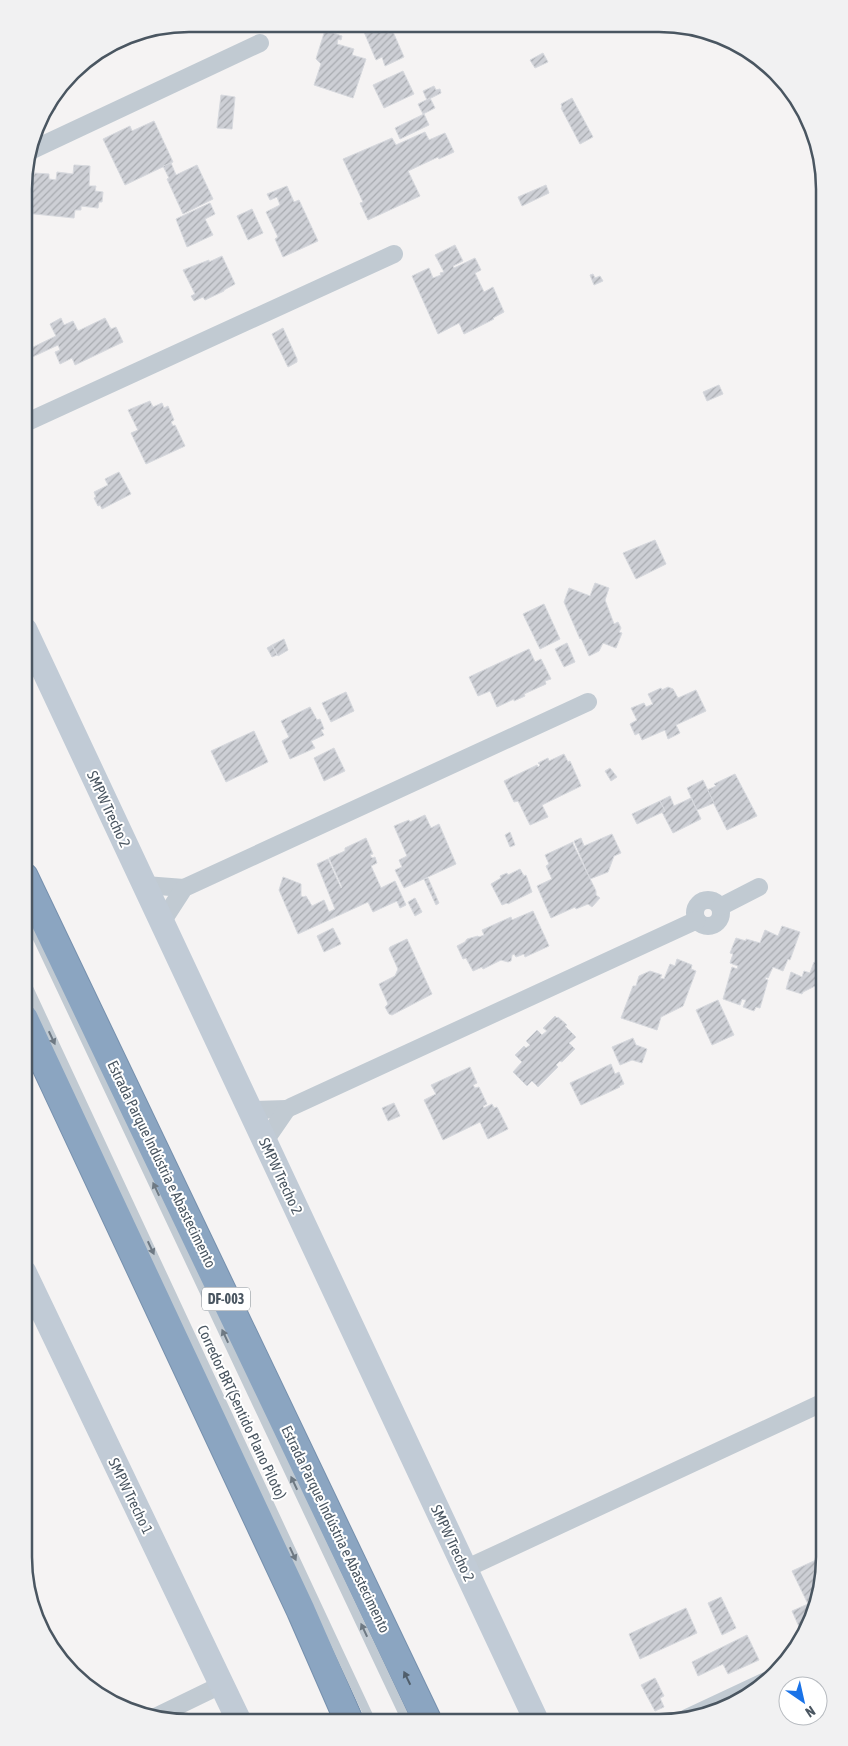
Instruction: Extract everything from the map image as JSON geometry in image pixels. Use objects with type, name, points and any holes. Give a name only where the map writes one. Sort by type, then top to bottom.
[{"type":"highway","name":"Estrada Parque Indústria e Abastecimento","points":[[32,895],[424,1714]]},
{"type":"highway","points":[[32,1037],[297,1602],[347,1714]]},
{"type":"street","points":[[39,147],[260,43]]},
{"type":"street","points":[[33,419],[394,254]]},
{"type":"street","name":"SMPW Trecho 2","points":[[33,646],[533,1714]]},
{"type":"street","points":[[145,885],[184,888],[588,702]]},
{"type":"street","points":[[251,1110],[287,1109],[697,920],[700,924],[706,926],[717,924],[721,919],[720,907],[759,887]]},
{"type":"street","points":[[162,922],[184,888]]},
{"type":"street","points":[[265,1141],[287,1109]]},
{"type":"street","name":"SMPW Trecho 1","points":[[32,1297],[235,1714]]},
{"type":"street","points":[[465,1569],[815,1406]]},
{"type":"street","points":[[166,1711],[221,1685]]},
{"type":"lane","points":[[32,928],[403,1714]]},
{"type":"lane","name":"Corredor BRT(Sentido Plano Piloto)","points":[[32,996],[368,1714]]},
{"type":"building","points":[[324,32],[331,32],[342,36],[341,40],[338,39],[337,44],[354,49],[352,55],[366,59],[353,98],[314,85],[321,64],[316,59]]},
{"type":"building","points":[[364,32],[393,32],[404,57],[385,66],[382,57],[376,60]]},
{"type":"building","points":[[543,53],[548,62],[535,68],[530,60]]},
{"type":"building","points":[[403,71],[414,94],[384,108],[373,85]]},
{"type":"building","points":[[434,86],[436,90],[440,89],[441,93],[427,100],[423,91]]},
{"type":"building","points":[[221,95],[235,97],[232,129],[217,128]]},
{"type":"building","points":[[430,98],[435,108],[423,114],[418,104]]},
{"type":"building","points":[[572,98],[593,137],[580,144],[561,108],[561,104]]},
{"type":"building","points":[[424,114],[429,125],[400,139],[395,128]]},
{"type":"building","points":[[154,121],[173,162],[125,185],[103,139],[130,126],[132,131]]},
{"type":"building","points":[[425,132],[429,140],[445,133],[454,152],[408,171],[420,196],[368,220],[360,203],[363,202],[343,159],[392,138],[396,145]]},
{"type":"building","points":[[171,163],[176,175],[197,165],[213,199],[183,214],[163,166]]},
{"type":"building","points":[[74,165],[90,166],[89,186],[96,186],[95,191],[103,192],[102,202],[99,202],[98,208],[81,206],[81,210],[75,210],[74,218],[33,214],[34,173],[49,174],[49,179],[56,180],[57,172],[73,174]]},
{"type":"building","points":[[546,185],[549,193],[522,206],[518,197]]},
{"type":"building","points":[[287,186],[294,202],[299,200],[318,241],[283,257],[275,239],[278,237],[266,212],[280,205],[277,197],[270,200],[267,194]]},
{"type":"building","points":[[210,203],[215,214],[205,219],[213,235],[187,247],[176,219]]},
{"type":"building","points":[[252,209],[263,233],[248,240],[237,216]]},
{"type":"building","points":[[455,245],[463,261],[453,266],[454,268],[475,258],[481,270],[475,273],[484,292],[493,287],[504,312],[464,334],[459,323],[438,334],[412,276],[429,268],[433,278],[441,275],[440,273],[444,272],[435,255]]},
{"type":"building","points":[[222,256],[235,284],[205,300],[203,297],[194,301],[191,296],[195,294],[183,270]]},
{"type":"building","points":[[593,274],[595,278],[600,276],[603,281],[594,285],[590,275]]},
{"type":"building","points":[[61,318],[64,325],[73,321],[78,331],[105,318],[111,329],[116,327],[123,342],[75,365],[72,358],[60,364],[55,352],[60,350],[58,345],[33,357],[33,347],[56,336],[50,324]]},
{"type":"building","points":[[283,328],[297,359],[297,362],[288,367],[272,334]]},
{"type":"building","points":[[719,385],[723,394],[707,401],[703,392]]},
{"type":"building","points":[[150,401],[153,407],[162,403],[164,408],[168,406],[174,420],[171,422],[173,426],[175,425],[185,446],[146,464],[131,433],[138,430],[128,410]]},
{"type":"building","points":[[119,472],[131,494],[102,509],[94,498],[96,497],[94,492],[108,485],[105,479]]},
{"type":"building","points":[[655,540],[666,564],[636,579],[623,553]]},
{"type":"building","points":[[595,583],[609,588],[605,600],[614,624],[618,622],[621,628],[619,632],[622,633],[616,648],[603,643],[599,651],[589,656],[564,602],[569,588],[590,596]]},
{"type":"building","points":[[544,604],[560,639],[540,649],[523,614]]},
{"type":"building","points":[[284,639],[288,650],[278,656],[272,645]]},
{"type":"building","points":[[567,643],[575,662],[564,667],[555,649]]},
{"type":"building","points":[[272,645],[277,655],[272,657],[267,648]]},
{"type":"building","points":[[529,649],[535,662],[541,659],[551,679],[545,681],[546,684],[524,694],[525,696],[497,707],[490,691],[478,696],[469,677]]},
{"type":"building","points":[[668,687],[673,689],[678,698],[696,690],[706,711],[676,725],[680,733],[668,739],[665,730],[642,740],[639,733],[635,735],[630,724],[637,720],[631,708],[644,703],[646,707],[653,704],[648,694]]},
{"type":"building","points":[[346,692],[354,711],[331,722],[322,703]]},
{"type":"building","points":[[310,707],[317,720],[320,719],[324,729],[321,730],[324,735],[311,741],[315,748],[290,759],[282,741],[289,737],[281,721]]},
{"type":"building","points":[[254,731],[268,762],[226,782],[211,751]]},
{"type":"building","points":[[334,748],[345,771],[324,781],[314,758]]},
{"type":"building","points":[[564,754],[568,762],[570,761],[581,786],[542,805],[548,817],[530,825],[518,801],[514,802],[504,781],[537,765],[538,767],[540,765],[538,763],[548,758],[549,761]]},
{"type":"building","points":[[610,768],[617,777],[611,781],[605,771]]},
{"type":"building","points":[[735,774],[757,816],[727,830],[707,790],[716,786],[714,784]]},
{"type":"building","points":[[703,780],[714,803],[697,810],[687,788]]},
{"type":"building","points":[[670,796],[674,806],[691,798],[701,819],[673,833],[662,812],[665,811],[660,801]]},
{"type":"building","points":[[660,801],[665,811],[637,824],[632,814]]},
{"type":"building","points":[[425,815],[431,828],[439,824],[456,864],[404,888],[395,870],[402,867],[399,860],[407,856],[394,826],[409,820],[410,822]]},
{"type":"building","points":[[510,832],[515,845],[510,847],[505,835]]},
{"type":"building","points":[[612,834],[621,853],[614,856],[608,872],[590,879],[574,841],[581,838],[584,846]]},
{"type":"building","points":[[366,838],[373,854],[370,855],[372,858],[375,857],[377,863],[371,866],[381,888],[395,881],[406,905],[400,908],[397,901],[373,912],[368,902],[298,934],[279,890],[283,877],[301,884],[301,896],[306,896],[312,906],[324,900],[329,912],[335,909],[317,864],[328,859],[341,888],[329,858]]},
{"type":"building","points":[[573,842],[596,891],[596,895],[600,898],[592,907],[588,904],[576,909],[575,907],[551,918],[537,886],[552,879],[546,866],[549,864],[545,855]]},
{"type":"building","points":[[520,869],[524,876],[526,875],[532,892],[502,905],[491,884],[501,878],[500,876],[507,873],[508,875]]},
{"type":"building","points":[[428,878],[439,903],[436,905],[424,879]]},
{"type":"building","points":[[415,898],[422,912],[415,916],[408,902]]},
{"type":"building","points":[[533,911],[549,946],[525,957],[524,954],[516,957],[514,954],[511,961],[501,960],[483,969],[482,967],[473,971],[466,958],[463,959],[457,946],[467,939],[484,935],[482,930],[511,917],[512,920]]},
{"type":"building","points":[[782,926],[800,932],[790,960],[788,959],[783,971],[773,967],[768,978],[766,977],[765,979],[768,980],[760,1008],[756,1007],[754,1011],[743,1007],[746,1000],[742,999],[740,1005],[723,999],[732,967],[737,969],[738,966],[730,963],[733,954],[730,953],[736,938],[760,943],[765,930],[778,936]]},
{"type":"building","points":[[333,928],[341,944],[324,952],[317,936]]},
{"type":"building","points":[[407,939],[432,994],[392,1015],[389,1014],[385,1007],[388,1004],[379,984],[395,976],[398,969],[389,949],[390,947]]},
{"type":"building","points":[[677,959],[692,965],[691,969],[696,971],[683,1006],[661,1017],[657,1030],[621,1018],[633,986],[636,986],[639,976],[650,971],[662,975],[660,978],[664,979],[670,964],[675,966]]},
{"type":"building","points":[[814,962],[815,963],[815,986],[802,994],[786,989],[791,972],[802,977],[804,971],[810,973]]},
{"type":"building","points":[[718,1000],[734,1035],[712,1045],[696,1010]]},
{"type":"building","points":[[555,1016],[567,1025],[565,1026],[576,1037],[569,1043],[575,1049],[562,1062],[560,1061],[556,1065],[558,1067],[538,1087],[532,1081],[527,1086],[513,1072],[522,1062],[515,1055],[524,1046],[526,1048],[530,1045],[526,1041],[537,1030],[542,1035],[547,1031],[543,1028]]},
{"type":"building","points":[[633,1038],[636,1045],[647,1049],[642,1063],[632,1060],[620,1065],[612,1047]]},
{"type":"building","points":[[611,1064],[615,1074],[619,1072],[624,1084],[581,1105],[570,1083]]},
{"type":"building","points":[[470,1067],[477,1083],[473,1085],[475,1088],[479,1087],[487,1104],[483,1106],[484,1108],[492,1104],[494,1108],[497,1107],[508,1129],[488,1139],[480,1122],[443,1140],[424,1100],[436,1094],[431,1085]]},
{"type":"building","points":[[394,1103],[400,1116],[388,1121],[382,1108]]},
{"type":"building","points":[[815,1560],[808,1604],[792,1571]]},
{"type":"building","points":[[721,1597],[736,1628],[722,1635],[708,1603]]},
{"type":"building","points":[[808,1604],[799,1626],[792,1611]]},
{"type":"building","points":[[686,1608],[697,1633],[640,1659],[629,1634]]},
{"type":"building","points":[[747,1635],[759,1660],[728,1674],[723,1664],[698,1676],[692,1662]]},
{"type":"building","points":[[655,1678],[664,1696],[660,1698],[664,1707],[655,1711],[641,1685]]}]
